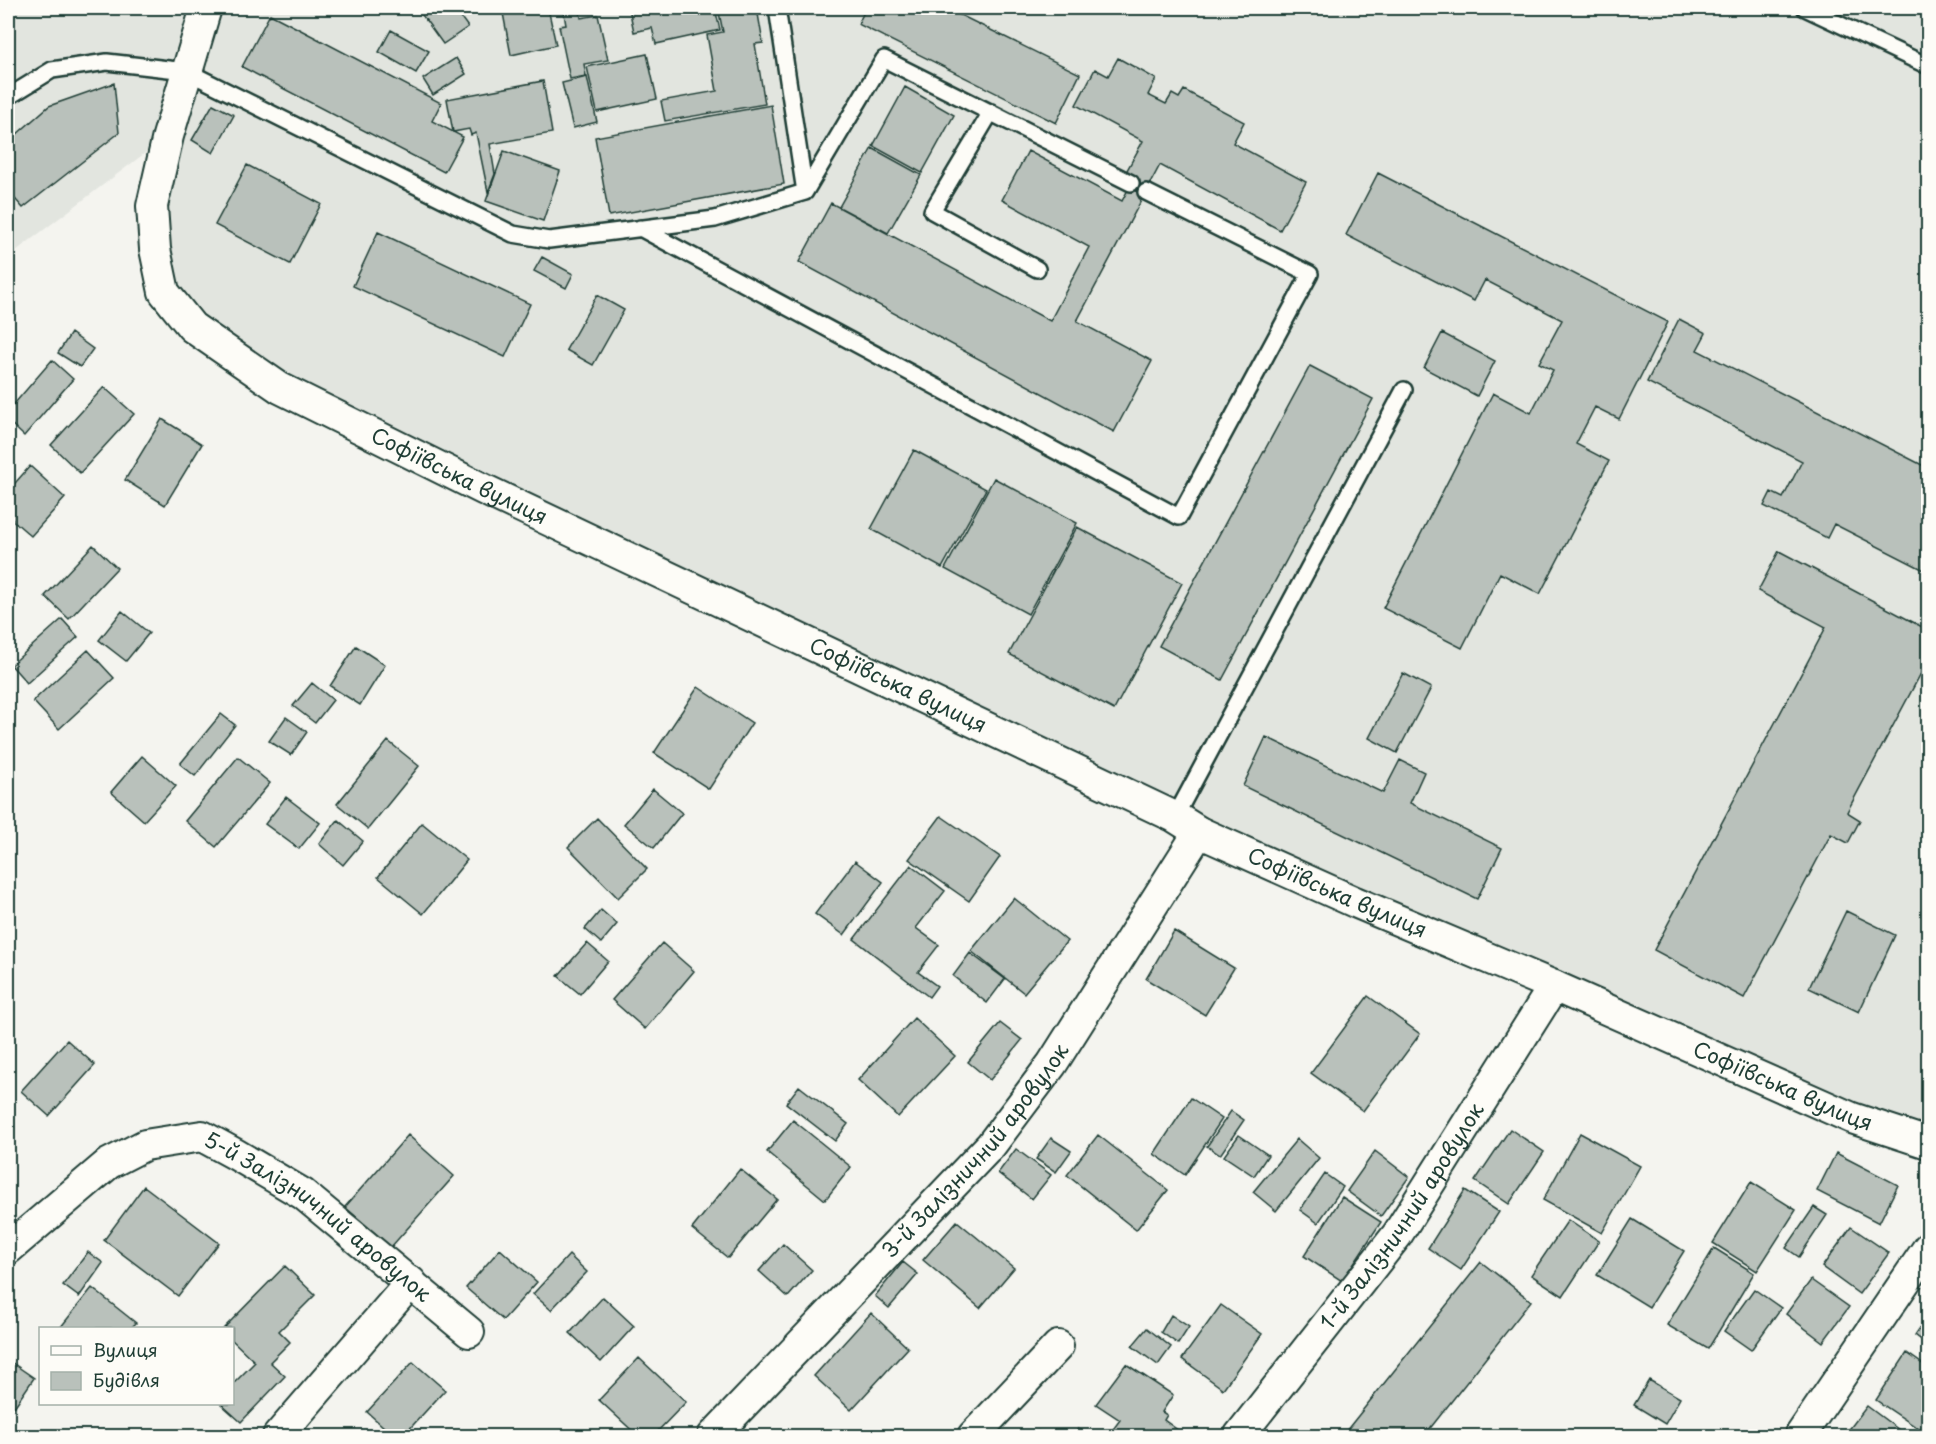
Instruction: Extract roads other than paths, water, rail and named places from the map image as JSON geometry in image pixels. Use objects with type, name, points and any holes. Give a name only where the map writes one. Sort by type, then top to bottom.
[{"type":"street","name":"Софіївська вулиця","points":[[206,8],[168,136],[152,206],[155,249],[164,292],[192,327],[280,388],[483,489],[1355,902],[1554,986],[1852,1118],[1929,1143]]},
{"type":"street","name":"3-й Залізничний аровулок","points":[[713,1437],[991,1145],[1052,1064],[1187,824]]},
{"type":"street","name":"1-й Залізничний аровулок","points":[[1239,1437],[1397,1235],[1554,986]]},
{"type":"street","name":"5-й Залізничний аровулок","points":[[8,1249],[108,1164],[145,1145],[202,1136],[303,1194],[469,1332]]},
{"type":"street","points":[[1800,1437],[1929,1248]]},
{"type":"street","points":[[278,1437],[411,1282]]},
{"type":"street","points":[[973,1437],[1058,1346]]},
{"type":"lane","points":[[777,8],[805,192]]},
{"type":"lane","points":[[1805,8],[1929,66]]},
{"type":"lane","points":[[8,97],[52,70],[106,62],[186,71],[513,234],[549,240],[715,219],[805,192],[884,59],[1131,183]]},
{"type":"lane","points":[[991,112],[932,211],[1037,269]]},
{"type":"lane","points":[[640,228],[1179,517],[1310,274],[1146,192]]},
{"type":"lane","points":[[1187,824],[1404,390]]}]
